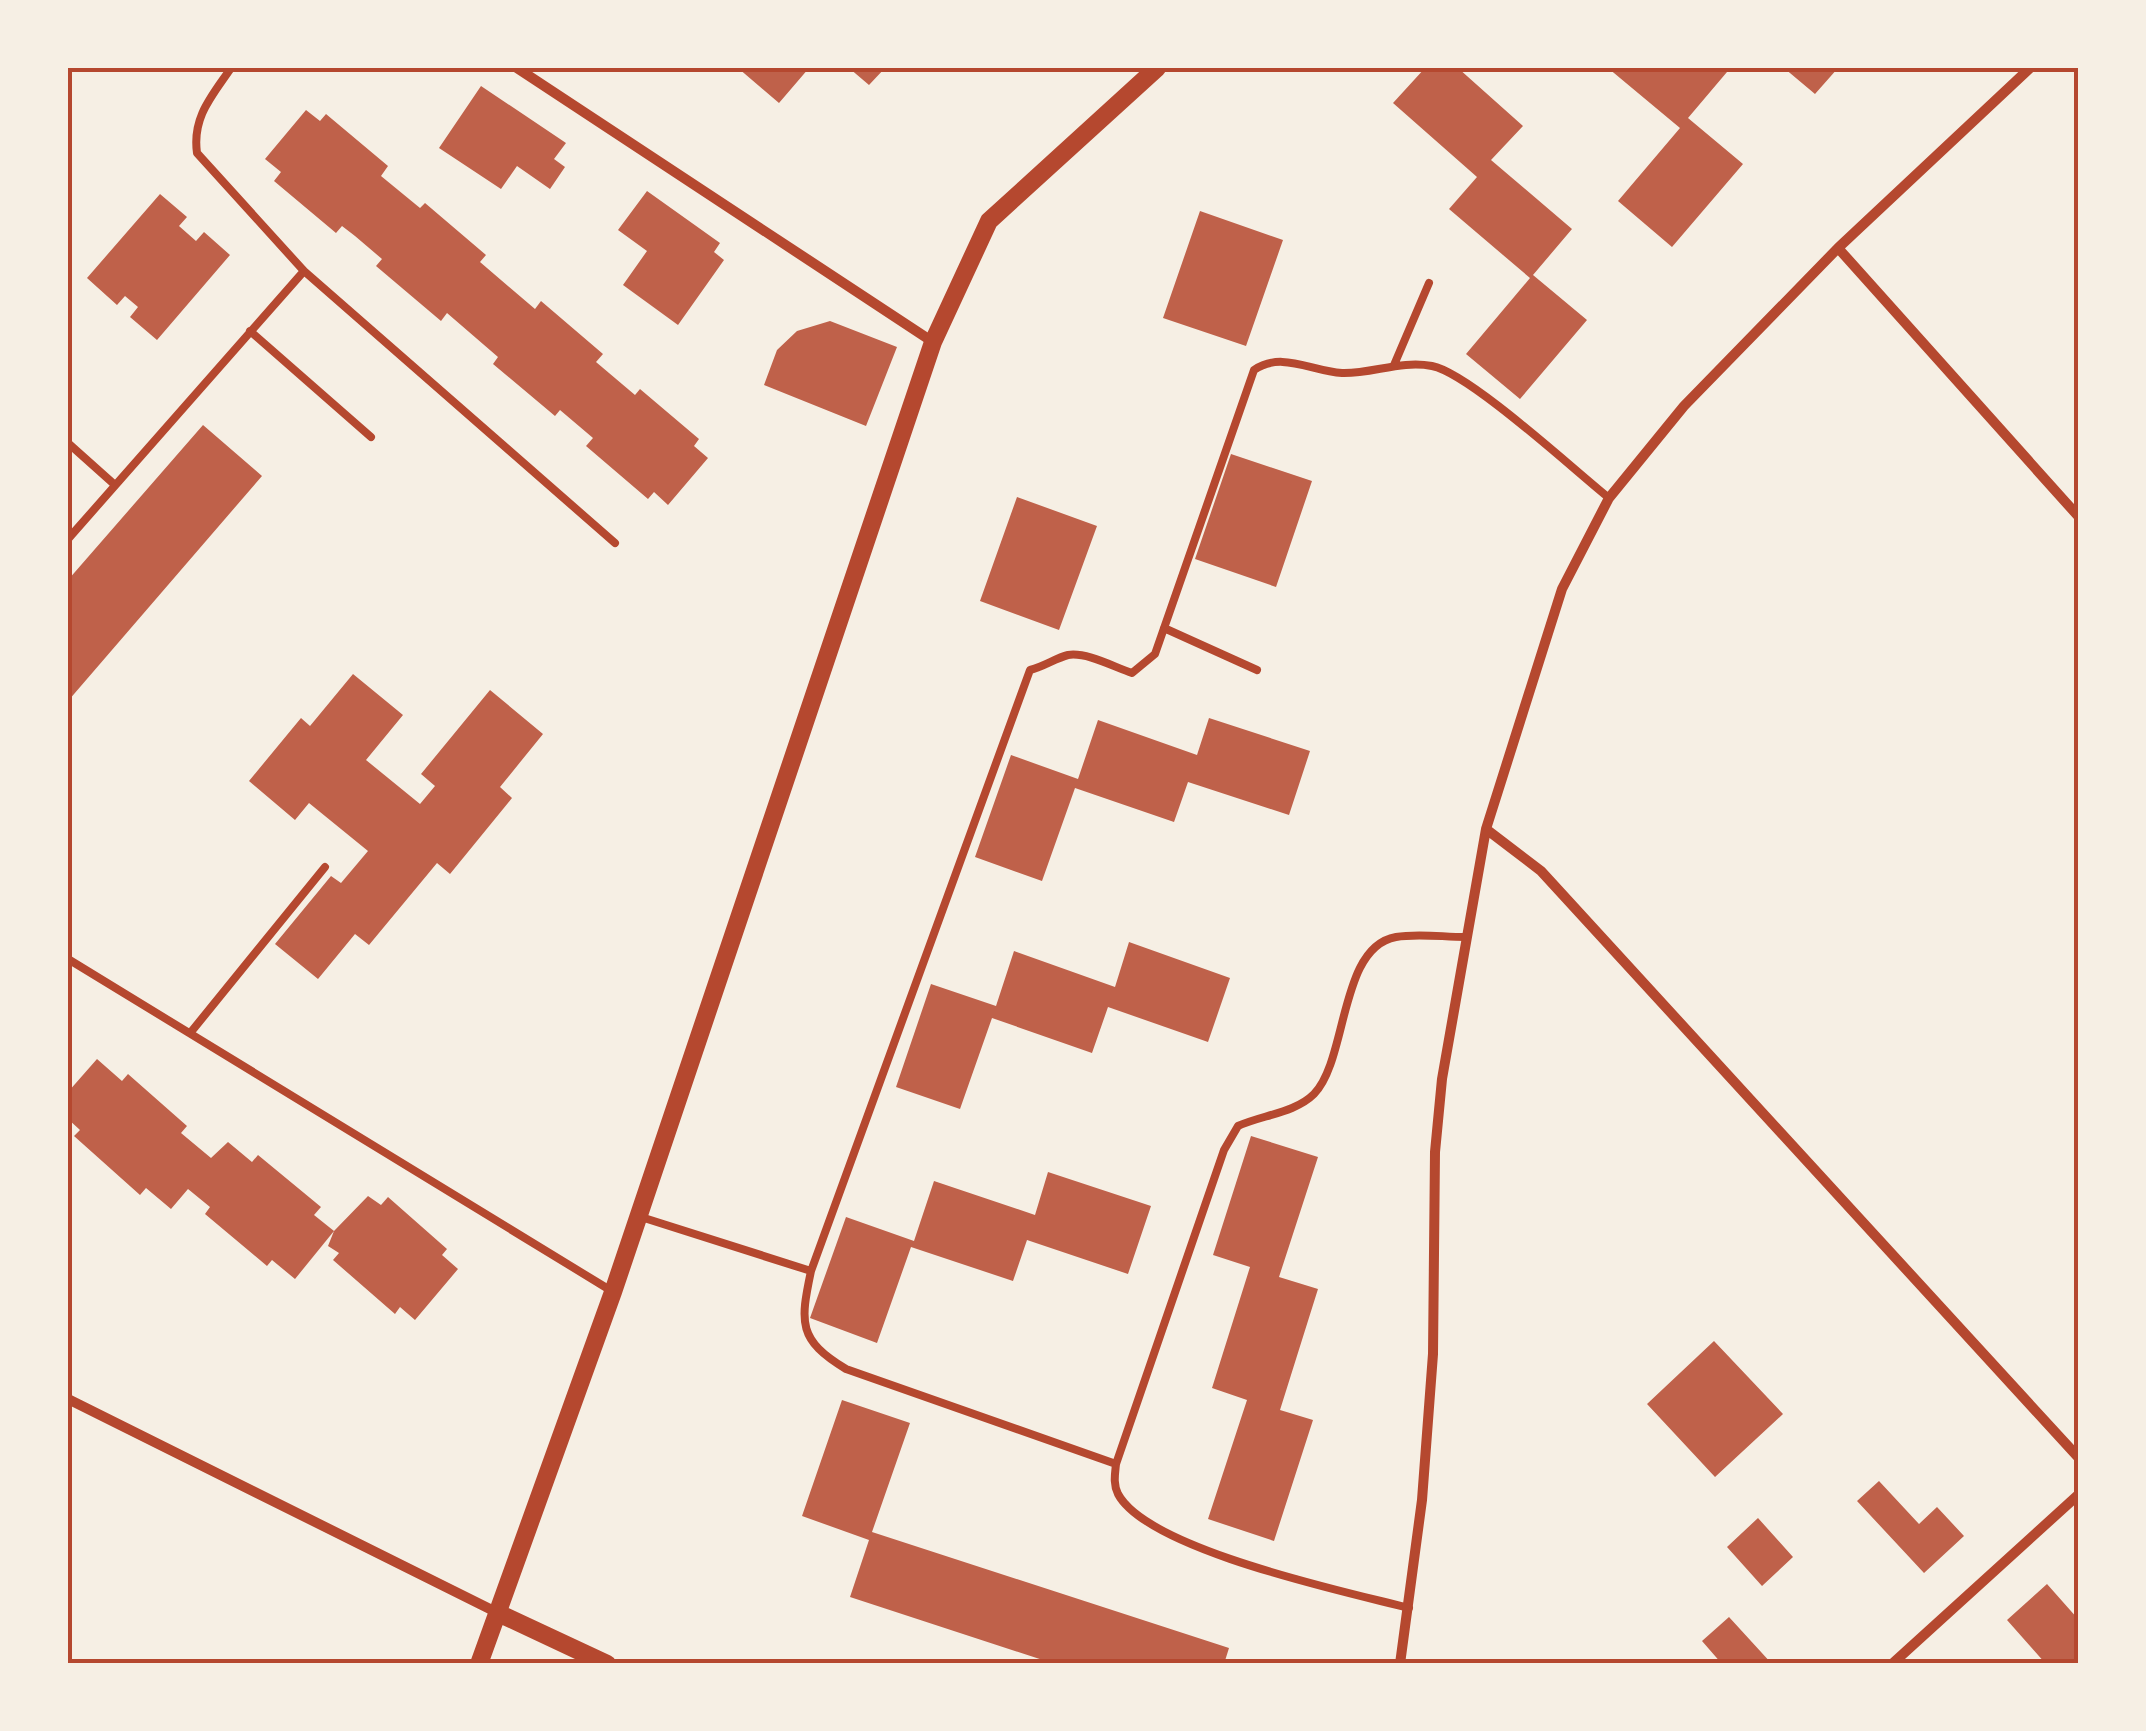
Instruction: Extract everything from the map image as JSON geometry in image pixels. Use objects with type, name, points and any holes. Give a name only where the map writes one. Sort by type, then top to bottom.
[{"type":"street","points":[[517,68],[932,342]]},
{"type":"street","points":[[479,1664],[613,1292],[932,342],[990,221],[1157,68]]},
{"type":"street","points":[[1400,1664],[1409,1608],[1433,1354],[1435,1152],[1465,937],[1486,829],[1562,588],[1609,498],[1684,406],[1838,248],[2030,68]]},
{"type":"street","points":[[1838,248],[2078,516]]},
{"type":"street","points":[[1486,829],[1541,871],[2078,1458]]},
{"type":"street","points":[[68,1399],[498,1614],[607,1664]]},
{"type":"street","points":[[1892,1664],[2078,1495]]},
{"type":"lane","points":[[231,68],[199,115],[194,133],[196,153],[304,271],[615,543]]},
{"type":"lane","points":[[68,539],[304,271]]},
{"type":"lane","points":[[1394,366],[1430,283]]},
{"type":"lane","points":[[250,332],[371,436]]},
{"type":"lane","points":[[1116,1464],[846,1369],[824,1356],[804,1327],[802,1314],[811,1272],[1030,670],[1053,664],[1064,656],[1079,655],[1132,672],[1155,654],[1254,370],[1265,362],[1288,361],[1342,372],[1428,365],[1459,378],[1609,498]]},
{"type":"lane","points":[[68,443],[115,484]]},
{"type":"lane","points":[[1164,628],[1256,670]]},
{"type":"lane","points":[[191,1032],[325,867]]},
{"type":"lane","points":[[1409,1608],[1201,1550],[1128,1506],[1118,1493],[1116,1464],[1224,1150],[1238,1126],[1300,1106],[1316,1092],[1326,1078],[1354,984],[1377,947],[1393,937],[1465,937]]},
{"type":"lane","points":[[68,960],[613,1292]]},
{"type":"lane","points":[[638,1216],[811,1272]]},
{"type":"building","points":[[738,68],[809,68],[779,103]]},
{"type":"building","points":[[849,68],[885,68],[869,85]]},
{"type":"building","points":[[1425,68],[1458,68],[1523,126],[1491,160],[1572,229],[1533,275],[1587,320],[1520,399],[1466,354],[1530,278],[1449,209],[1477,177],[1393,103]]},
{"type":"building","points":[[1608,68],[1722,68],[1727,72],[1688,118],[1743,164],[1672,247],[1618,201],[1680,128]]},
{"type":"building","points":[[1784,68],[1838,68],[1815,94]]},
{"type":"building","points":[[481,86],[566,143],[554,159],[565,167],[550,189],[517,166],[501,189],[439,148]]},
{"type":"building","points":[[306,110],[320,121],[326,114],[388,166],[381,176],[420,208],[425,203],[486,255],[480,262],[535,309],[541,301],[603,354],[596,362],[635,395],[640,389],[699,439],[694,446],[708,458],[668,505],[654,492],[648,499],[586,446],[593,438],[560,410],[555,416],[493,364],[498,357],[447,313],[441,321],[376,266],[382,259],[355,236],[342,226],[336,233],[274,181],[281,172],[265,159]]},
{"type":"building","points":[[647,191],[720,243],[714,252],[724,260],[678,325],[623,285],[647,251],[618,230]]},
{"type":"building","points":[[160,194],[187,217],[179,226],[196,241],[204,232],[230,255],[157,340],[130,317],[138,307],[125,296],[117,305],[87,278]]},
{"type":"building","points":[[1200,211],[1283,240],[1246,346],[1163,318]]},
{"type":"building","points":[[830,321],[897,347],[866,426],[764,385],[777,350],[797,331]]},
{"type":"building","points":[[203,425],[262,476],[68,701],[68,580]]},
{"type":"building","points":[[1231,454],[1312,481],[1276,587],[1195,559]]},
{"type":"building","points":[[1017,497],[1097,526],[1059,630],[980,601]]},
{"type":"building","points":[[353,674],[403,715],[366,760],[420,804],[435,786],[421,774],[490,690],[543,734],[500,787],[512,798],[450,874],[437,863],[369,945],[355,934],[318,979],[275,944],[331,876],[341,883],[368,851],[309,803],[295,820],[249,781],[301,718],[310,726]]},
{"type":"building","points":[[1209,718],[1310,751],[1289,815],[1188,782],[1174,822],[1075,788],[1042,881],[975,857],[1011,755],[1078,779],[1098,720],[1197,755]]},
{"type":"building","points":[[1129,942],[1230,978],[1208,1042],[1108,1007],[1092,1053],[992,1018],[960,1109],[896,1087],[931,984],[996,1006],[1014,951],[1115,987]]},
{"type":"building","points":[[97,1059],[122,1081],[128,1074],[187,1126],[181,1133],[211,1158],[228,1142],[252,1162],[258,1155],[321,1207],[314,1215],[334,1231],[295,1279],[272,1260],[267,1266],[205,1214],[210,1207],[188,1189],[171,1209],[146,1188],[140,1195],[74,1136],[80,1130],[68,1119],[68,1092]]},
{"type":"building","points":[[1251,1136],[1318,1157],[1279,1277],[1318,1289],[1280,1410],[1313,1420],[1274,1541],[1208,1519],[1247,1400],[1212,1388],[1250,1267],[1213,1255]]},
{"type":"building","points":[[1048,1172],[1151,1206],[1128,1274],[1027,1240],[1013,1281],[911,1247],[877,1343],[810,1318],[846,1217],[914,1241],[934,1181],[1035,1215]]},
{"type":"building","points":[[368,1196],[381,1205],[388,1197],[447,1249],[442,1255],[458,1269],[415,1320],[400,1307],[395,1314],[333,1260],[339,1253],[328,1246],[334,1231]]},
{"type":"building","points":[[1714,1341],[1783,1414],[1715,1477],[1647,1404]]},
{"type":"building","points":[[842,1400],[910,1423],[872,1532],[1229,1648],[1224,1664],[1055,1664],[850,1597],[869,1540],[802,1516]]},
{"type":"building","points":[[1879,1481],[1919,1524],[1937,1507],[1964,1536],[1924,1573],[1857,1501]]},
{"type":"building","points":[[1758,1518],[1793,1557],[1762,1586],[1727,1547]]},
{"type":"building","points":[[2047,1584],[2078,1619],[2078,1664],[2046,1664],[2007,1620]]},
{"type":"building","points":[[1729,1617],[1772,1664],[1722,1664],[1702,1641]]}]
